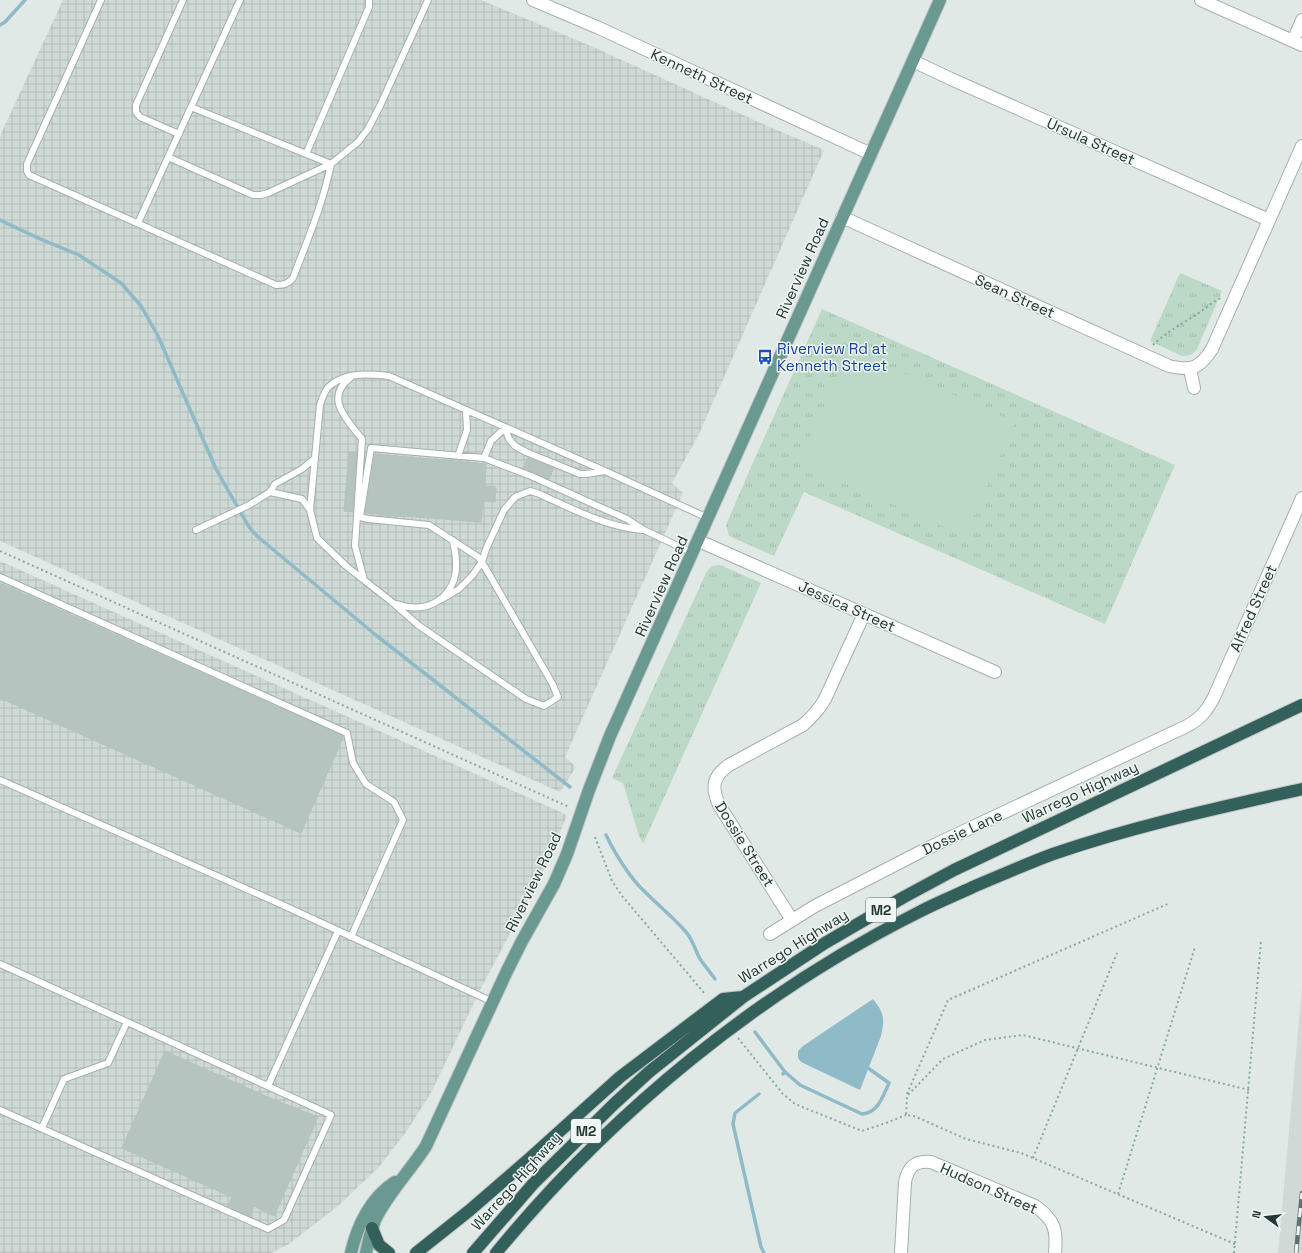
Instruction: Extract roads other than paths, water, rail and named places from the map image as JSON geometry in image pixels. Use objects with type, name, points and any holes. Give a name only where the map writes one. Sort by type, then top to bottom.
[{"type":"highway","name":"Warrego Highway","points":[[473,1253],[533,1184],[614,1104],[649,1072],[743,997],[825,943],[954,870],[1302,705]]},
{"type":"highway","name":"M2","points":[[498,1251],[561,1179],[643,1100],[712,1043],[769,1001],[819,968],[922,910],[1015,869],[1051,855],[1109,835],[1202,811],[1302,789]]},
{"type":"highway","points":[[416,1253],[530,1158],[620,1078],[723,999],[743,997]]},
{"type":"highway","points":[[372,1228],[379,1245],[389,1253]]},
{"type":"main road","name":"Riverview Road","points":[[366,1253],[372,1228],[379,1213],[401,1179],[417,1160],[434,1131],[522,941],[554,884],[567,854],[589,790],[608,742],[940,0]]},
{"type":"main road","name":"Riverview Road","points":[[351,1253],[358,1231],[370,1208],[385,1190],[401,1179]]},
{"type":"street","name":"Kenneth Street","points":[[533,0],[871,154]]},
{"type":"street","points":[[1201,0],[1297,43],[1302,20]]},
{"type":"street","name":"Ursula Street","points":[[913,61],[950,79],[1269,220]]},
{"type":"street","points":[[1194,388],[1190,369],[1196,367],[1202,362],[1212,349],[1302,146]]},
{"type":"street","name":"Sean Street","points":[[842,217],[1157,361],[1169,366],[1190,369]]},
{"type":"street","name":"Alfred Street","points":[[1202,716],[1214,697],[1302,498]]},
{"type":"street","name":"Jessica Street","points":[[699,541],[995,672]]},
{"type":"street","name":"Dossie Street","points":[[792,920],[719,805],[714,788],[715,782],[722,769],[803,725],[816,712],[824,699],[864,614]]},
{"type":"street","name":"Dossie Lane","points":[[770,934],[815,906],[926,849],[1115,761],[1186,726],[1202,716]]},
{"type":"street","name":"Hudson Street","points":[[901,1253],[905,1182],[910,1169],[915,1164],[925,1161],[931,1162],[1035,1206],[1049,1217],[1055,1229],[1055,1253]]},
{"type":"lane","points":[[101,0],[27,164],[26,170],[29,175],[276,285],[283,285],[289,283],[292,278],[312,229],[327,185],[331,164]]},
{"type":"lane","points":[[179,134],[140,117],[136,112],[136,105],[184,0]]},
{"type":"lane","points":[[138,223],[240,0]]},
{"type":"lane","points":[[306,154],[369,7],[369,0]]},
{"type":"lane","points":[[168,157],[253,195],[268,193],[331,164],[358,142],[368,129],[428,0]]},
{"type":"lane","points":[[191,106],[331,164]]},
{"type":"lane","points":[[693,553],[644,530],[627,519],[600,506],[484,458],[371,448],[360,517],[429,525],[478,557],[552,683],[558,697],[544,706],[526,699],[418,625],[392,602],[346,566],[317,538],[310,510],[320,405],[324,394],[331,384],[353,376],[365,374],[389,376],[708,518]]},
{"type":"lane","points":[[353,376],[344,383],[337,397],[341,412],[362,439],[355,546],[364,580]]},
{"type":"lane","points":[[458,456],[467,430],[466,410]]},
{"type":"lane","points":[[505,428],[509,439],[515,446],[526,452],[580,474],[605,471]]},
{"type":"lane","points":[[484,458],[491,441],[505,428]]},
{"type":"lane","points":[[196,530],[248,505],[270,492],[275,484],[302,469],[314,459]]},
{"type":"lane","points":[[392,602],[406,608],[426,607],[459,589],[472,576],[482,562],[486,549],[504,510],[515,498],[530,491],[537,492],[606,523],[630,529],[644,530]]},
{"type":"lane","points":[[270,492],[302,499],[310,510]]},
{"type":"lane","points":[[442,599],[452,584],[455,574],[456,562],[453,540]]},
{"type":"lane","points":[[0,577],[347,733],[353,762],[366,784],[394,802],[403,820],[351,937]]},
{"type":"lane","points":[[0,780],[338,930],[493,1002]]},
{"type":"lane","points":[[268,1086],[338,930]]},
{"type":"lane","points":[[0,964],[331,1115],[284,1220],[268,1229],[0,1110]]},
{"type":"lane","points":[[42,1128],[64,1079],[108,1063],[127,1022]]},
{"type":"water","points":[[873,999],[883,1016],[882,1030],[860,1090],[801,1062],[798,1058],[798,1051],[803,1046]]},
{"type":"waterway","points":[[0,25],[5,22],[25,0]]},
{"type":"waterway","points":[[0,220],[79,255],[121,283],[141,306],[158,336],[216,469],[249,527],[258,537],[377,636],[570,787]]},
{"type":"waterway","points":[[606,835],[618,857],[633,879],[676,921],[688,935],[700,959],[715,979]]},
{"type":"waterway","points":[[755,1032],[785,1072],[783,1074]]},
{"type":"waterway","points":[[785,1072],[800,1085],[862,1114],[868,1113],[876,1107],[889,1083],[868,1068]]},
{"type":"waterway","points":[[759,1094],[735,1113],[733,1124],[761,1247],[764,1253]]},
{"type":"railway","points":[[1296,1253],[1302,1193]]},
{"type":"place","name":"Riverview Rd at Kenneth Street","points":[[765,357]]}]
